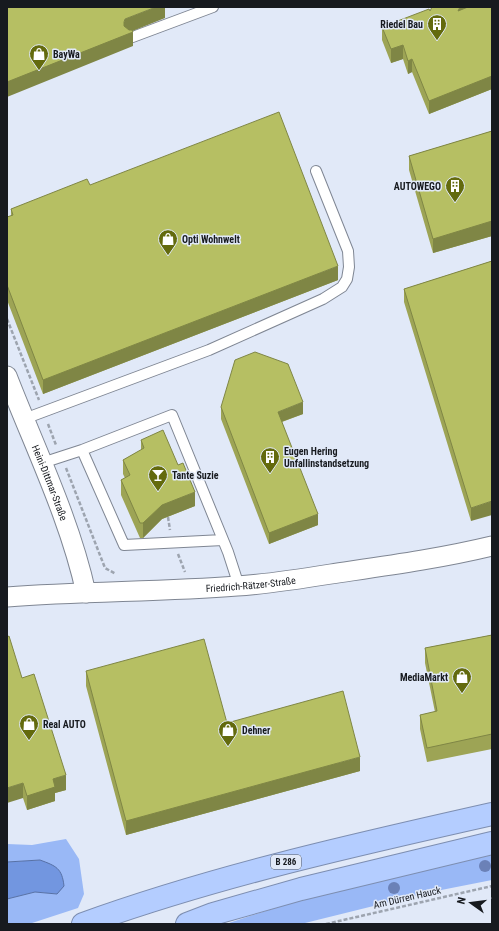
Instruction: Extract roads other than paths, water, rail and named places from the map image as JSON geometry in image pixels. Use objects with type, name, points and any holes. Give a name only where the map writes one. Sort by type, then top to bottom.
[{"type":"highway","name":"B 286","points":[[84,924],[122,910],[284,862],[492,814]]},
{"type":"highway","points":[[187,924],[213,914],[301,889],[492,843]]},
{"type":"street","name":"Heini-Dittmar-Straße","points":[[7,376],[76,553],[86,593]]},
{"type":"street","name":"Friedrich-Rätzer-Straße","points":[[7,597],[154,591],[279,582],[404,564],[492,546]]},
{"type":"lane","points":[[130,38],[213,7]]},
{"type":"lane","points":[[24,419],[209,350],[323,299],[342,287],[347,279],[349,267],[348,251],[316,171]]},
{"type":"lane","points":[[42,463],[82,450],[172,415],[223,540],[239,586]]},
{"type":"lane","points":[[82,450],[124,545],[223,540]]},
{"type":"place","name":"Riedel Bau","points":[[437,41]]},
{"type":"place","name":"BayWa","points":[[39,71]]},
{"type":"place","name":"AUTOWEGO","points":[[455,203]]},
{"type":"place","name":"Opti Wohnwelt","points":[[168,256]]},
{"type":"place","name":"Eugen Hering Unfallinstandsetzung","points":[[270,474]]},
{"type":"place","name":"Tante Suzie","points":[[158,492]]},
{"type":"place","name":"MediaMarkt","points":[[462,694]]},
{"type":"place","name":"Real AUTO","points":[[29,741]]},
{"type":"place","name":"Dehner","points":[[228,747]]}]
